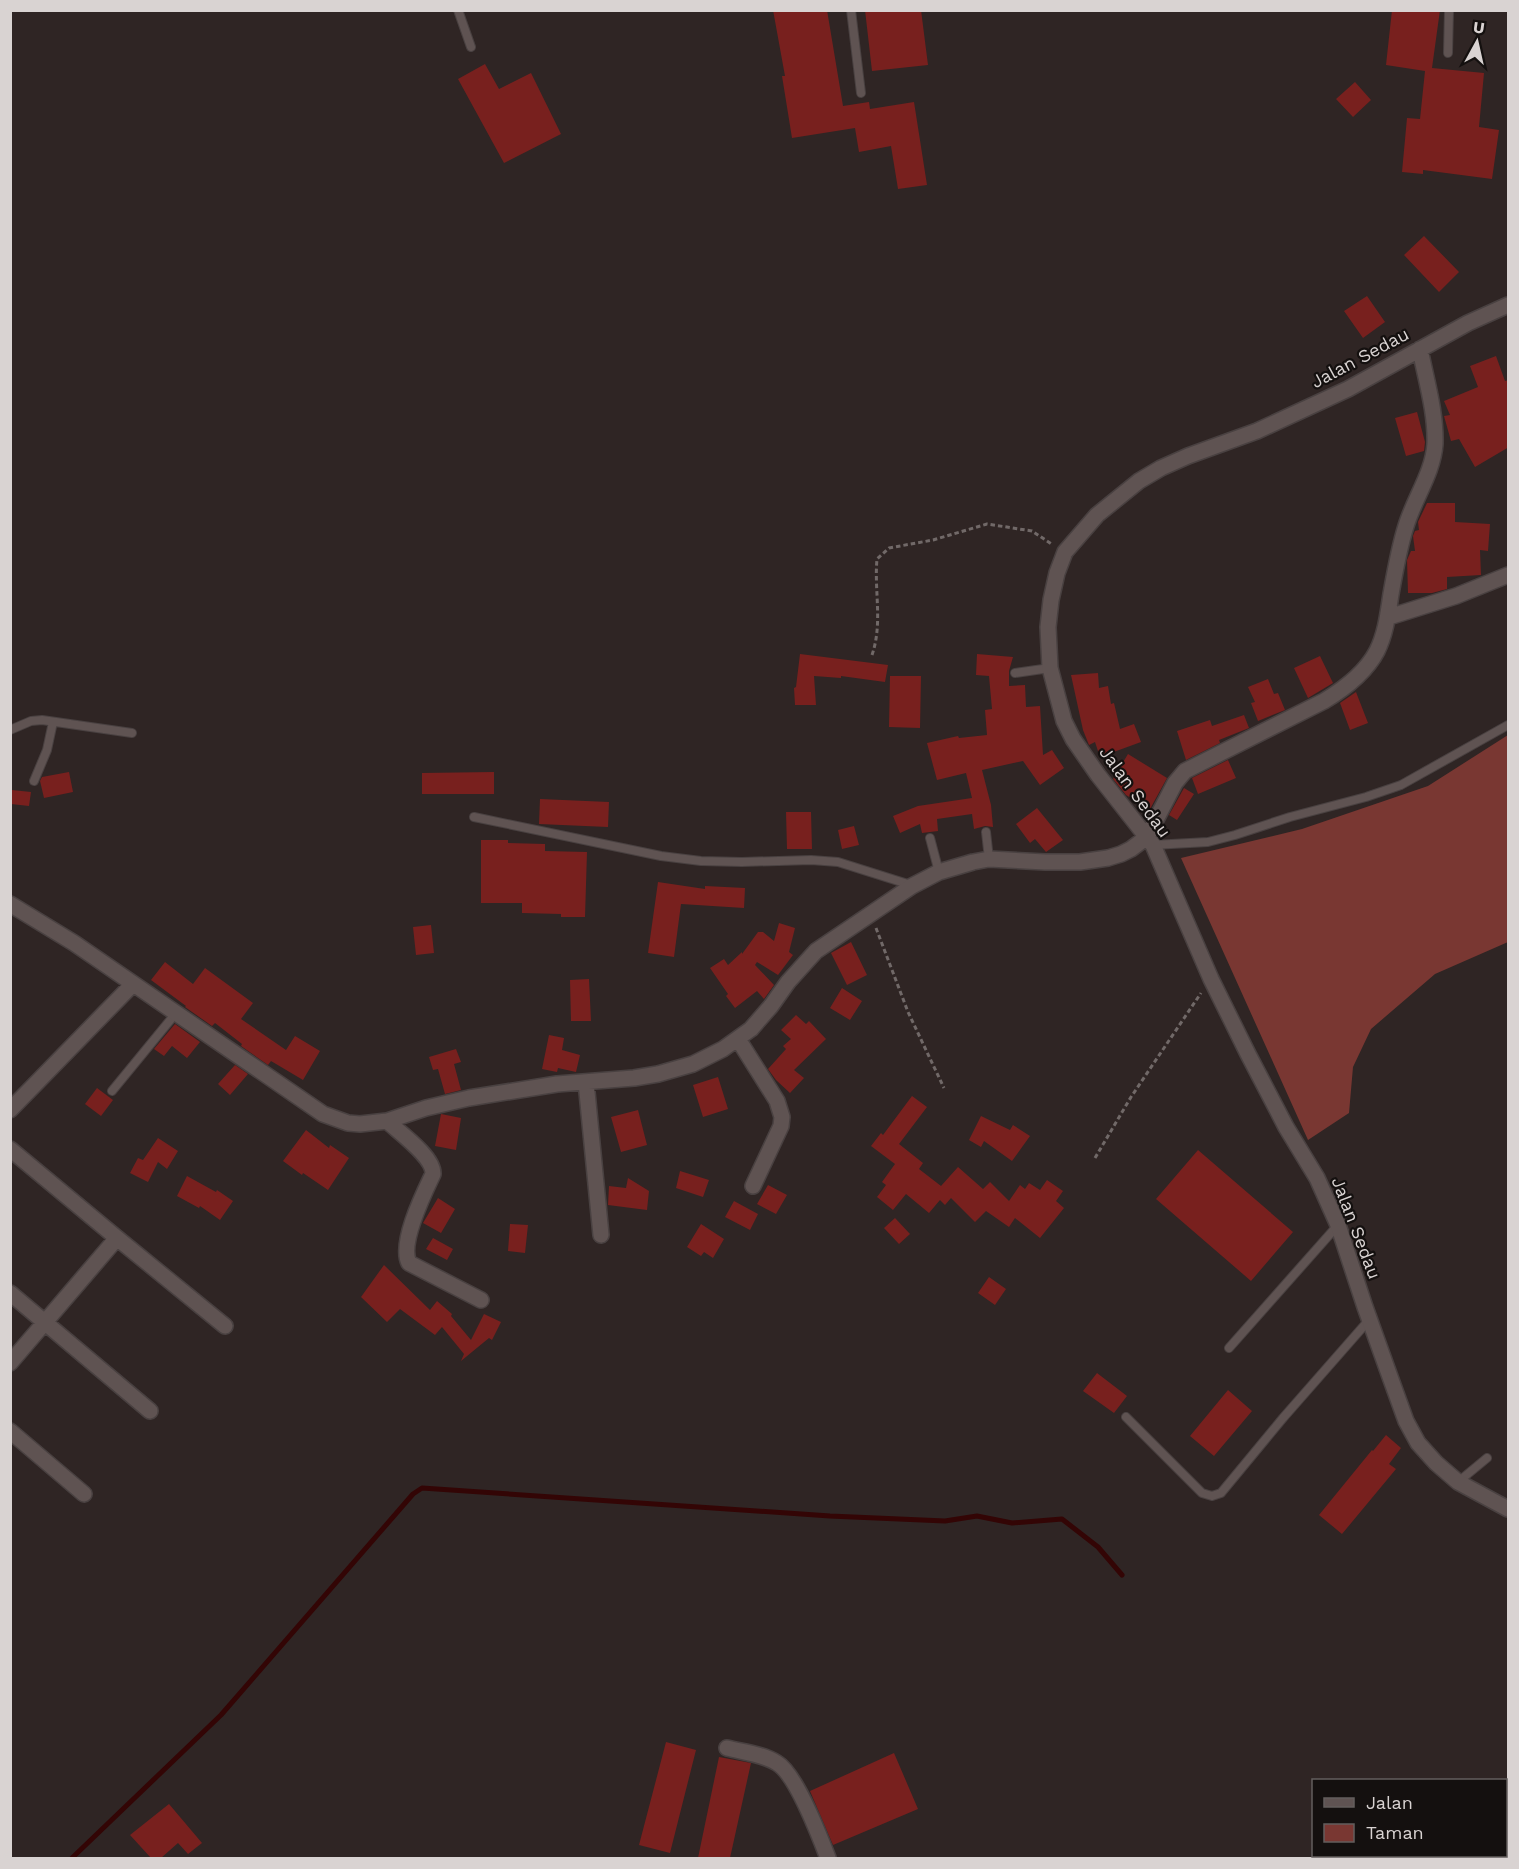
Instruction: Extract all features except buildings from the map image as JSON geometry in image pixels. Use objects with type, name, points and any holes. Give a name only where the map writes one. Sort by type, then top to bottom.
[{"type":"street","name":"Jalan Sedau","points":[[1509,305],[1468,323],[1348,389],[1257,431],[1188,456],[1139,481],[1097,515],[1065,552],[1057,573],[1048,627],[1050,668],[1064,721],[1073,739],[1098,775],[1150,841],[1211,979],[1269,1096],[1317,1178],[1338,1225],[1369,1320],[1406,1421],[1418,1443],[1436,1464],[1458,1482],[1509,1509]]},
{"type":"street","points":[[10,904],[74,943],[323,1114],[348,1123],[387,1121],[426,1108],[469,1098],[557,1084],[634,1078],[693,1064],[710,1056],[751,1029],[816,951],[912,886],[939,872],[989,859],[1080,862],[1108,858],[1150,841],[1175,783],[1185,771],[1335,694],[1362,672],[1378,650],[1389,616],[1399,550],[1435,446],[1434,418],[1420,349]]},
{"type":"street","points":[[1389,616],[1456,596],[1509,575]]},
{"type":"street","points":[[10,1110],[133,984]]},
{"type":"street","points":[[738,1039],[777,1101],[782,1117],[781,1126],[753,1185]]},
{"type":"street","points":[[586,1083],[602,1234]]},
{"type":"street","points":[[387,1121],[428,1159],[433,1169],[410,1232],[406,1258],[409,1263],[481,1300]]},
{"type":"street","points":[[10,1149],[225,1326]]},
{"type":"street","points":[[10,1362],[117,1238]]},
{"type":"street","points":[[10,1293],[150,1411]]},
{"type":"street","points":[[10,1431],[84,1494]]},
{"type":"street","points":[[727,1748],[765,1757],[780,1765],[804,1802],[828,1858]]},
{"type":"lane","points":[[458,10],[471,47]]},
{"type":"lane","points":[[851,10],[861,93]]},
{"type":"lane","points":[[1448,53],[1449,10]]},
{"type":"lane","points":[[1015,673],[1050,668]]},
{"type":"lane","points":[[10,730],[31,721],[132,733]]},
{"type":"lane","points":[[34,781],[47,750],[53,722]]},
{"type":"lane","points":[[1150,841],[1208,842],[1235,836],[1312,810],[1366,797],[1409,780],[1509,725]]},
{"type":"lane","points":[[474,817],[661,856],[701,861],[811,860],[838,862],[912,886]]},
{"type":"lane","points":[[986,832],[989,859]]},
{"type":"lane","points":[[930,838],[939,872]]},
{"type":"lane","points":[[112,1091],[176,1013]]},
{"type":"lane","points":[[1229,1348],[1338,1225]]},
{"type":"lane","points":[[1126,1417],[1202,1493],[1212,1496],[1221,1493],[1369,1320]]},
{"type":"lane","points":[[1458,1482],[1486,1458]]},
{"type":"path","points":[[872,655],[876,644],[879,614],[875,579],[877,559],[889,548],[933,540],[987,524],[1032,531],[1065,552]]},
{"type":"path","points":[[872,915],[908,1012],[944,1088]]},
{"type":"path","points":[[1095,1158],[1131,1097],[1211,979]]},
{"type":"green space","points":[[1508,735],[1508,942],[1435,974],[1371,1029],[1353,1067],[1349,1113],[1308,1140],[1181,858],[1302,829],[1428,786]]},
{"type":"waterway","points":[[72,1858],[221,1715],[413,1494],[422,1488],[830,1516],[945,1521],[977,1516],[1012,1523],[1062,1519],[1098,1547],[1122,1575]]}]
